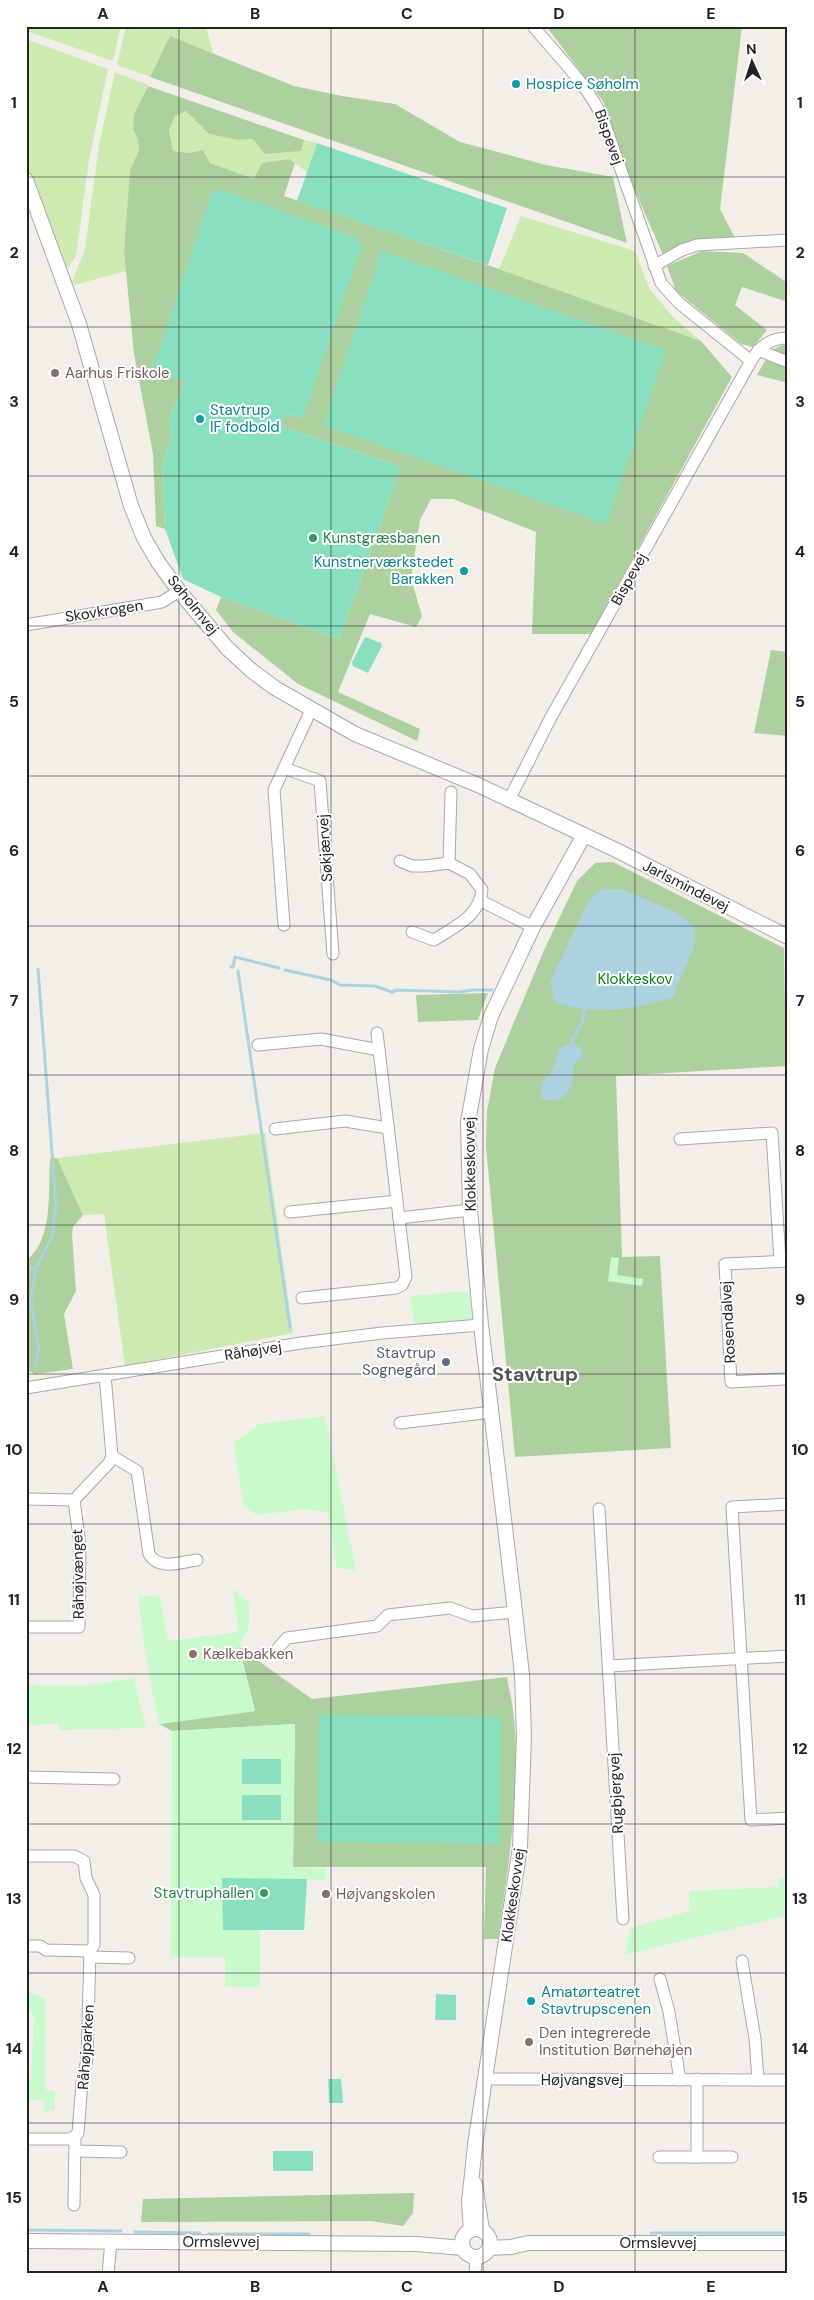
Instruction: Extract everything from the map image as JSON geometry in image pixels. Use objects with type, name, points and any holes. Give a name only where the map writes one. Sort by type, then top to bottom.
[{"type":"street","name":"Bispevej","points":[[533,26],[580,80],[595,102],[603,119],[661,283],[679,304],[751,360]]},
{"type":"street","name":"Søholmvej","points":[[26,180],[79,324],[130,506],[144,538],[179,591],[227,648],[252,672],[275,688],[311,710],[364,738],[509,800],[584,835]]},
{"type":"street","points":[[654,266],[682,250],[697,245],[788,240]]},
{"type":"street","name":"Bispevej","points":[[509,800],[555,711],[751,360],[758,350],[771,341],[788,338]]},
{"type":"street","points":[[758,350],[788,362]]},
{"type":"street","name":"Skovkrogen","points":[[26,625],[162,602],[179,591]]},
{"type":"street","points":[[284,925],[274,790],[311,710]]},
{"type":"street","name":"Søkjærvej","points":[[284,768],[320,781],[332,954]]},
{"type":"street","points":[[449,863],[451,792]]},
{"type":"street","name":"Klokkeskovvej","points":[[476,2239],[479,2202],[473,2176],[475,2145],[520,1847],[524,1736],[522,1675],[492,1412],[480,1325],[470,1210],[468,1122],[479,1056],[491,1016],[533,927],[584,835]]},
{"type":"street","name":"Jarlsmindevej","points":[[584,835],[788,937]]},
{"type":"street","points":[[400,861],[418,866],[449,863],[470,874],[478,882],[482,890],[481,901],[463,922],[434,940],[412,932]]},
{"type":"street","points":[[481,901],[533,927]]},
{"type":"street","points":[[302,1298],[396,1288],[402,1285],[406,1277],[377,1033]]},
{"type":"street","points":[[258,1045],[321,1038],[379,1050]]},
{"type":"street","points":[[275,1129],[345,1120],[388,1128]]},
{"type":"street","name":"Rosendalvej","points":[[680,1140],[772,1133],[784,1261],[724,1264],[731,1382],[784,1379]]},
{"type":"street","points":[[290,1212],[396,1201]]},
{"type":"street","points":[[399,1218],[470,1210]]},
{"type":"street","name":"Råhøjvej","points":[[26,1388],[301,1343],[382,1333],[480,1325]]},
{"type":"street","points":[[26,1499],[74,1500],[109,1463],[112,1456],[105,1376]]},
{"type":"street","points":[[400,1423],[492,1412]]},
{"type":"street","points":[[112,1456],[138,1471],[149,1554],[153,1561],[161,1565],[197,1560]]},
{"type":"street","name":"Råhøjvænget","points":[[26,1627],[79,1627],[80,1545],[74,1500]]},
{"type":"street","points":[[788,1504],[732,1507],[751,1820],[788,1818]]},
{"type":"street","name":"Rugbjergvej","points":[[599,1509],[624,1919]]},
{"type":"street","points":[[278,1648],[287,1638],[377,1626],[388,1615],[450,1608],[472,1616],[515,1612]]},
{"type":"street","points":[[609,1666],[788,1656]]},
{"type":"street","points":[[26,1777],[114,1779]]},
{"type":"street","name":"Råhøjparken","points":[[26,1856],[74,1856],[84,1861],[86,1878],[94,1895],[94,1945],[90,1954],[87,2059],[82,2082],[79,2129],[76,2136],[74,2205]]},
{"type":"street","points":[[26,1946],[40,1946],[46,1950],[129,1958]]},
{"type":"street","points":[[742,1961],[755,2039],[758,2080]]},
{"type":"street","points":[[660,1979],[670,2012],[680,2080]]},
{"type":"street","name":"Højvangsvej","points":[[485,2079],[788,2080]]},
{"type":"street","points":[[697,2080],[697,2157]]},
{"type":"street","points":[[26,2138],[68,2139],[76,2136]]},
{"type":"street","points":[[75,2151],[121,2152]]},
{"type":"street","points":[[659,2157],[732,2157]]},
{"type":"street","points":[[475,2274],[476,2257],[484,2255],[476,2239]]},
{"type":"street","name":"Ormslevvej","points":[[26,2241],[416,2244],[476,2239],[511,2248],[528,2244],[788,2242]]},
{"type":"street","points":[[108,2274],[111,2241]]},
{"type":"green space","points":[[26,26],[121,26],[113,61],[26,31]]},
{"type":"green space","points":[[126,26],[206,26],[213,53],[170,37],[150,77],[117,65]]},
{"type":"green space","points":[[546,26],[742,26],[720,209],[735,238],[663,255],[627,172],[603,101]]},
{"type":"green space","points":[[170,36],[294,86],[395,104],[460,142],[546,165],[613,177],[627,243],[150,77]]},
{"type":"green space","points":[[26,39],[108,69],[89,160],[76,256],[68,268],[65,265],[26,164]]},
{"type":"green space","points":[[115,72],[148,85],[134,114],[133,130],[138,140],[139,150],[130,170],[124,251],[126,271],[74,285],[72,282],[85,249],[99,145]]},
{"type":"green space","points":[[148,86],[304,140],[301,151],[265,154],[253,139],[238,140],[209,134],[186,111],[175,116],[169,130],[173,151],[189,153],[203,150],[210,163],[254,179],[262,163],[289,159],[295,163],[284,196],[499,269],[701,341],[732,377],[591,634],[532,634],[536,532],[453,499],[431,499],[420,520],[411,579],[422,616],[416,627],[370,614],[338,692],[420,729],[417,741],[298,684],[233,632],[216,610],[221,597],[339,639],[401,467],[281,426],[284,414],[303,418],[152,370],[185,382],[169,419],[172,435],[162,467],[165,529],[156,526],[153,454],[134,354],[124,251],[130,170],[139,150],[138,140],[133,130],[134,114]]},
{"type":"green space","points":[[186,111],[209,134],[238,140],[253,139],[301,151],[304,140],[317,143],[307,172],[289,159],[262,163],[254,179],[210,163],[203,150],[189,153],[173,151],[169,130],[174,115]]},
{"type":"green space","points":[[317,143],[507,208],[488,265],[297,201]]},
{"type":"green space","points":[[222,190],[355,237],[362,245],[303,418],[285,414],[281,426],[401,467],[339,639],[221,597],[183,579],[165,529],[162,467],[172,435],[169,419],[185,382],[152,371],[212,192]]},
{"type":"green space","points":[[521,216],[635,251],[649,288],[673,317],[701,341],[499,269]]},
{"type":"green space","points":[[382,251],[666,350],[606,524],[323,425]]},
{"type":"green space","points":[[702,251],[743,253],[788,283],[788,302],[742,287],[735,305],[767,330],[753,347],[741,344],[676,291],[667,266]]},
{"type":"green space","points":[[788,345],[788,383],[757,375],[771,350]]},
{"type":"green space","points":[[365,637],[381,643],[382,646],[368,673],[353,666],[352,662]]},
{"type":"green space","points":[[771,650],[788,652],[788,736],[754,733]]},
{"type":"green space","name":"Klokkeskov","points":[[613,862],[784,948],[786,1066],[616,1076],[622,1257],[660,1256],[671,1448],[515,1457],[486,1147],[487,1111],[495,1068],[544,950],[577,881],[595,863]]},
{"type":"green space","points":[[488,993],[478,1020],[418,1022],[416,995]]},
{"type":"green space","points":[[265,1133],[293,1333],[125,1366],[104,1214],[83,1215],[57,1158]]},
{"type":"green space","points":[[57,1158],[83,1215],[73,1227],[76,1291],[64,1314],[73,1369],[35,1374],[29,1371],[26,1353],[26,1261],[35,1252],[45,1227],[48,1214],[50,1159]]},
{"type":"green space","points":[[611,1257],[619,1258],[617,1275],[643,1279],[642,1286],[608,1281]]},
{"type":"green space","points":[[469,1291],[473,1319],[414,1325],[410,1296]]},
{"type":"green space","points":[[325,1416],[356,1570],[337,1568],[328,1513],[304,1509],[257,1515],[243,1506],[234,1443],[259,1424]]},
{"type":"green space","name":"Kælkebakken","points":[[233,1589],[249,1602],[249,1626],[239,1647],[255,1711],[159,1724],[146,1660],[138,1594],[142,1597],[160,1595],[168,1641],[238,1632]]},
{"type":"green space","points":[[239,1647],[312,1699],[507,1677],[514,1718],[516,1773],[506,1885],[498,1939],[484,1939],[486,1867],[293,1867],[295,1724],[172,1731],[159,1724],[255,1711]]},
{"type":"green space","points":[[134,1678],[146,1728],[59,1730],[59,1723],[26,1726],[26,1685],[83,1686]]},
{"type":"green space","points":[[319,1715],[501,1717],[499,1844],[317,1842]]},
{"type":"green space","points":[[295,1724],[293,1867],[326,1869],[326,1880],[222,1878],[223,1930],[260,1930],[260,1987],[225,1987],[225,1957],[171,1957],[172,1731]]},
{"type":"green space","points":[[242,1759],[281,1759],[281,1784],[242,1784]]},
{"type":"green space","points":[[242,1795],[281,1795],[281,1820],[242,1820]]},
{"type":"green space","name":"Stavtruphallen","points":[[222,1878],[307,1879],[304,1930],[223,1930]]},
{"type":"green space","points":[[788,1878],[788,1915],[625,1955],[630,1928],[690,1911],[689,1891],[779,1887],[779,1879]]},
{"type":"green space","points":[[27,1991],[48,2000],[45,2002],[45,2087],[47,2091],[55,2091],[55,2110],[48,2112],[44,2112],[45,2100],[26,2100],[26,2082],[31,2079],[34,2017],[26,2004]]},
{"type":"green space","points":[[436,1994],[456,1995],[456,2020],[435,2020]]},
{"type":"green space","points":[[328,2079],[341,2079],[343,2103],[329,2103]]},
{"type":"green space","points":[[273,2151],[313,2151],[313,2171],[273,2171]]},
{"type":"green space","points":[[414,2193],[413,2213],[403,2226],[371,2221],[141,2222],[143,2199]]},
{"type":"water","points":[[623,889],[679,914],[695,928],[694,946],[673,997],[658,1002],[614,1010],[584,1009],[555,1002],[550,982],[589,900],[601,890]]},
{"type":"water","points":[[571,1043],[581,1048],[583,1056],[574,1064],[571,1086],[565,1096],[560,1099],[544,1100],[541,1096],[542,1083],[552,1071],[559,1049]]},
{"type":"waterway","points":[[231,967],[233,967],[235,957],[279,968]]},
{"type":"waterway","points":[[35,1367],[39,1348],[31,1301],[36,1269],[52,1237],[56,1205],[38,969]]},
{"type":"waterway","points":[[285,970],[331,980],[340,985],[375,986],[392,992],[397,990],[460,992],[492,990]]},
{"type":"waterway","points":[[238,971],[290,1327]]},
{"type":"waterway","points":[[571,1043],[582,1023],[585,1009]]},
{"type":"waterway","points":[[26,1269],[36,1269]]},
{"type":"waterway","points":[[26,2230],[121,2231]]},
{"type":"waterway","points":[[135,2232],[200,2233]]},
{"type":"waterway","points":[[651,2233],[788,2233]]},
{"type":"waterway","points":[[209,2234],[309,2234]]},
{"type":"place","name":"Hospice Søholm","points":[[516,84]]},
{"type":"place","name":"Aarhus Friskole","points":[[55,373]]},
{"type":"place","name":"Stavtrup IF fodbold","points":[[200,419]]},
{"type":"place","name":"Kunstgræsbanen","points":[[313,538]]},
{"type":"place","name":"Kunstnerværkstedet Barakken","points":[[464,571]]},
{"type":"place","name":"Stavtrup Sognegård","points":[[446,1362]]},
{"type":"place","name":"Kælkebakken","points":[[193,1654]]},
{"type":"place","name":"Stavtruphallen","points":[[264,1893]]},
{"type":"place","name":"Højvangskolen","points":[[326,1894]]},
{"type":"place","name":"Amatørteatret Stavtrupscenen","points":[[531,2001]]},
{"type":"place","name":"Den integrerede Institution Børnehøjen","points":[[529,2042]]},
{"type":"district","name":"Stavtrup","points":[[535,1374]]}]
